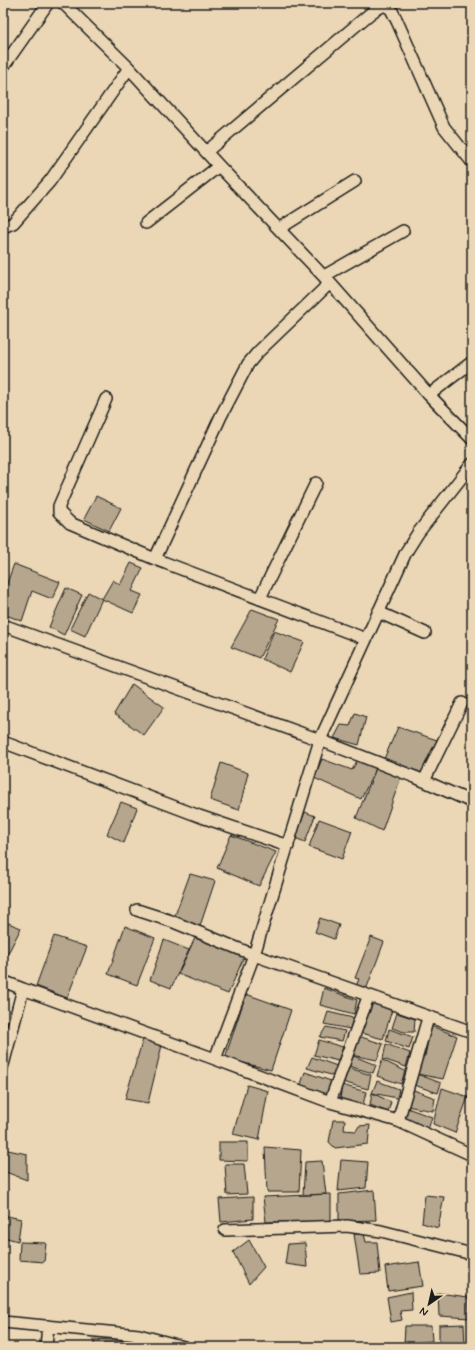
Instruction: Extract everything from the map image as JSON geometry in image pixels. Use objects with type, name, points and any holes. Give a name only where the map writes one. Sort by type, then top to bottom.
[{"type":"street","points":[[3,66],[48,3]]},
{"type":"street","points":[[63,3],[129,68],[218,166],[280,228],[429,395],[472,439]]},
{"type":"street","points":[[206,152],[372,12],[384,5],[391,9],[397,21],[444,126],[472,162]]},
{"type":"street","points":[[3,228],[13,223],[50,181],[129,68]]},
{"type":"street","points":[[146,223],[218,166]]},
{"type":"street","points":[[280,228],[355,181]]},
{"type":"street","points":[[155,559],[221,416],[248,364],[327,280],[403,231]]},
{"type":"street","points":[[429,395],[472,362]]},
{"type":"street","points":[[106,399],[59,506],[59,512],[63,518],[75,526],[180,570],[260,598],[366,639]]},
{"type":"street","points":[[216,1059],[254,955],[320,740],[378,612],[412,542],[472,464]]},
{"type":"street","points":[[260,598],[316,483]]},
{"type":"street","points":[[378,612],[425,633]]},
{"type":"street","points":[[3,625],[320,740],[424,781],[472,802]]},
{"type":"street","points":[[424,781],[462,702]]},
{"type":"street","points":[[3,742],[199,816],[288,846]]},
{"type":"street","points":[[137,910],[171,921],[254,955],[368,997],[472,1032]]},
{"type":"street","points":[[3,981],[330,1102],[398,1121],[472,1154]]},
{"type":"street","points":[[3,1065],[23,989]]},
{"type":"street","points":[[330,1102],[368,997]]},
{"type":"street","points":[[398,1121],[428,1018]]},
{"type":"street","points":[[225,1230],[346,1226],[381,1231],[472,1254]]},
{"type":"street","points":[[3,1322],[139,1335],[184,1347]]},
{"type":"street","points":[[46,1347],[48,1326]]},
{"type":"street","points":[[138,1347],[139,1335]]},
{"type":"building","points":[[96,496],[121,508],[109,531],[84,519]]},
{"type":"building","points":[[131,563],[143,568],[132,591],[142,595],[133,613],[102,599],[113,580],[120,585]]},
{"type":"building","points":[[14,564],[60,582],[52,599],[32,591],[22,621],[3,614],[3,594]]},
{"type":"building","points":[[66,588],[82,595],[64,635],[49,627]]},
{"type":"building","points":[[88,592],[102,599],[85,636],[70,629]]},
{"type":"building","points":[[252,609],[279,619],[259,658],[231,647]]},
{"type":"building","points":[[274,631],[304,642],[290,672],[262,659]]},
{"type":"building","points":[[132,684],[164,707],[144,735],[114,714]]},
{"type":"building","points":[[355,713],[366,717],[359,745],[334,738],[341,725],[350,726]]},
{"type":"building","points":[[398,727],[437,740],[424,778],[383,761]]},
{"type":"building","points":[[322,759],[352,770],[358,759],[377,766],[361,799],[314,778]]},
{"type":"building","points":[[221,763],[248,773],[239,810],[210,800]]},
{"type":"building","points":[[377,766],[402,774],[382,831],[356,818]]},
{"type":"building","points":[[121,802],[137,808],[124,843],[107,834]]},
{"type":"building","points":[[305,812],[315,816],[305,842],[295,838]]},
{"type":"building","points":[[319,819],[352,831],[342,859],[309,847]]},
{"type":"building","points":[[231,835],[276,852],[259,886],[217,868]]},
{"type":"building","points":[[190,874],[215,881],[199,929],[174,918]]},
{"type":"building","points":[[320,918],[339,925],[334,939],[315,932]]},
{"type":"building","points":[[3,921],[21,928],[3,963]]},
{"type":"building","points":[[125,926],[155,938],[137,985],[108,974]]},
{"type":"building","points":[[54,936],[87,947],[67,998],[36,986]]},
{"type":"building","points":[[371,937],[384,942],[366,990],[356,986],[359,979],[355,978]]},
{"type":"building","points":[[195,938],[244,957],[228,994],[178,974]]},
{"type":"building","points":[[164,940],[189,950],[171,988],[150,980]]},
{"type":"building","points":[[324,988],[357,1000],[354,1014],[320,1005]]},
{"type":"building","points":[[246,994],[291,1010],[271,1070],[225,1058]]},
{"type":"building","points":[[373,1003],[392,1010],[383,1039],[361,1033]]},
{"type":"building","points":[[328,1012],[353,1018],[350,1029],[324,1024]]},
{"type":"building","points":[[397,1013],[415,1019],[414,1032],[404,1032],[392,1028]]},
{"type":"building","points":[[431,1026],[457,1036],[443,1079],[417,1074],[420,1054],[425,1056]]},
{"type":"building","points":[[326,1027],[345,1031],[342,1041],[320,1037]]},
{"type":"building","points":[[389,1029],[413,1037],[409,1049],[386,1041]]},
{"type":"building","points":[[358,1036],[383,1044],[377,1060],[351,1055]]},
{"type":"building","points":[[143,1039],[162,1045],[148,1103],[125,1099]]},
{"type":"building","points":[[319,1040],[343,1047],[338,1061],[314,1055]]},
{"type":"building","points":[[386,1044],[410,1053],[406,1067],[383,1059]]},
{"type":"building","points":[[351,1055],[376,1065],[373,1073],[348,1066]]},
{"type":"building","points":[[312,1057],[337,1066],[334,1076],[307,1068]]},
{"type":"building","points":[[382,1060],[405,1071],[401,1084],[377,1076]]},
{"type":"building","points":[[346,1067],[371,1075],[368,1089],[342,1082]]},
{"type":"building","points":[[305,1072],[331,1081],[328,1094],[300,1087]]},
{"type":"building","points":[[417,1074],[441,1083],[438,1093],[414,1085]]},
{"type":"building","points":[[377,1081],[399,1089],[397,1098],[372,1093]]},
{"type":"building","points":[[247,1085],[268,1091],[259,1140],[233,1134]]},
{"type":"building","points":[[342,1085],[366,1092],[363,1105],[340,1099]]},
{"type":"building","points":[[442,1088],[468,1097],[455,1133],[433,1124]]},
{"type":"building","points":[[411,1089],[435,1098],[433,1111],[407,1106]]},
{"type":"building","points":[[372,1093],[391,1102],[388,1112],[370,1105]]},
{"type":"building","points":[[407,1108],[432,1117],[428,1130],[406,1120]]},
{"type":"building","points":[[333,1120],[345,1120],[344,1130],[356,1131],[359,1126],[370,1125],[368,1144],[335,1148],[329,1142]]},
{"type":"building","points":[[219,1142],[248,1142],[248,1161],[219,1160]]},
{"type":"building","points":[[265,1147],[301,1150],[299,1192],[267,1192]]},
{"type":"building","points":[[3,1149],[27,1154],[27,1180],[3,1171]]},
{"type":"building","points":[[341,1160],[368,1162],[366,1188],[338,1191]]},
{"type":"building","points":[[322,1161],[326,1194],[303,1195],[305,1162]]},
{"type":"building","points":[[225,1164],[244,1164],[247,1194],[227,1195]]},
{"type":"building","points":[[374,1190],[376,1220],[339,1221],[339,1194]]},
{"type":"building","points":[[331,1194],[331,1222],[266,1222],[263,1197]]},
{"type":"building","points":[[425,1195],[444,1197],[438,1228],[422,1223]]},
{"type":"building","points":[[253,1197],[253,1219],[221,1222],[219,1199]]},
{"type":"building","points":[[3,1215],[21,1219],[18,1241],[3,1237]]},
{"type":"building","points":[[354,1234],[364,1234],[366,1242],[377,1242],[380,1273],[360,1274]]},
{"type":"building","points":[[249,1240],[264,1267],[249,1284],[233,1252]]},
{"type":"building","points":[[20,1242],[46,1243],[44,1262],[19,1260]]},
{"type":"building","points":[[305,1243],[307,1267],[285,1264],[288,1244]]},
{"type":"building","points":[[419,1262],[423,1286],[388,1291],[385,1267]]},
{"type":"building","points":[[411,1292],[412,1310],[400,1311],[402,1320],[391,1322],[387,1297]]},
{"type":"building","points":[[438,1293],[468,1297],[470,1318],[439,1316]]},
{"type":"building","points":[[464,1324],[465,1347],[439,1347],[439,1325]]},
{"type":"building","points":[[405,1326],[431,1326],[432,1341],[404,1344]]},
{"type":"building","points":[[94,1339],[128,1341],[128,1347],[94,1347]]}]
